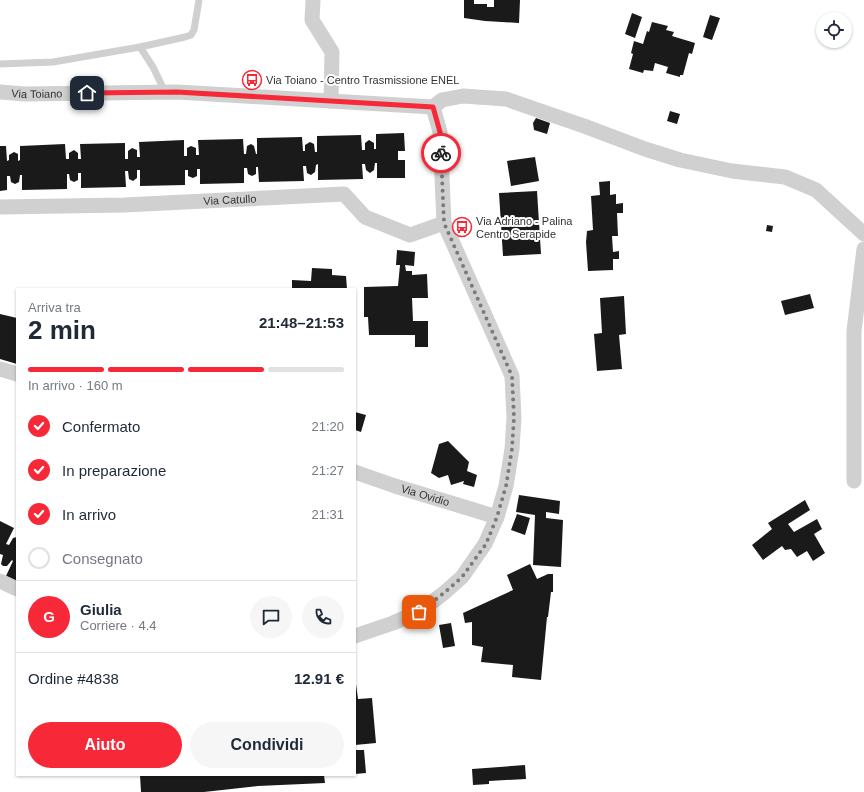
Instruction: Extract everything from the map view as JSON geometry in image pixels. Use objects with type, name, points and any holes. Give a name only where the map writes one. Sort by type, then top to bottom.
[{"type":"street","points":[[313,0],[312,20],[332,52],[331,101]]},
{"type":"street","name":"Via Toiano","points":[[0,92],[24,94],[165,92],[433,107]]},
{"type":"street","points":[[356,636],[419,612],[462,577],[486,544],[497,517],[506,486],[512,449],[514,418],[512,376],[444,223],[440,132],[433,107],[442,100],[463,96],[506,100],[680,160],[732,171],[785,177],[816,190],[864,234]]},
{"type":"street","name":"Via Catullo","points":[[0,207],[124,205],[344,194],[365,217],[410,235],[444,223]]},
{"type":"street","points":[[854,481],[854,331],[864,249]]},
{"type":"street","points":[[0,369],[16,374]]},
{"type":"street","name":"Via Ovidio","points":[[356,472],[395,486],[497,517]]},
{"type":"street","points":[[0,581],[16,589]]},
{"type":"lane","points":[[0,64],[53,62],[140,48],[191,35],[194,30],[199,0]]},
{"type":"lane","points":[[140,48],[153,67],[165,92]]},
{"type":"building","points":[[464,0],[474,0],[474,4],[487,4],[487,7],[494,7],[494,0],[520,0],[519,23],[464,18]]},
{"type":"building","points":[[632,13],[642,17],[635,38],[625,34]]},
{"type":"building","points":[[710,15],[720,18],[712,40],[703,37]]},
{"type":"building","points":[[652,22],[668,26],[666,30],[674,32],[672,36],[695,43],[692,54],[689,53],[683,75],[680,75],[680,77],[666,73],[668,67],[655,63],[653,71],[644,70],[643,73],[629,69],[633,54],[631,53],[634,41],[643,44],[647,31],[649,32]]},
{"type":"building","points":[[670,111],[680,114],[677,124],[667,121]]},
{"type":"building","points":[[536,118],[550,123],[547,134],[534,130],[533,123]]},
{"type":"building","points":[[404,133],[405,151],[398,151],[398,160],[405,160],[405,178],[377,178],[377,163],[375,163],[374,170],[370,173],[366,170],[365,164],[362,164],[363,179],[318,180],[318,164],[316,165],[315,172],[311,175],[307,173],[306,166],[303,166],[304,181],[259,182],[258,167],[256,167],[256,174],[252,176],[248,174],[247,168],[244,168],[244,183],[200,184],[200,169],[197,169],[197,176],[193,178],[188,176],[188,170],[185,170],[185,185],[140,186],[140,170],[137,170],[137,178],[133,181],[129,179],[128,171],[125,171],[126,187],[81,188],[81,173],[78,173],[78,180],[74,182],[70,180],[69,174],[67,174],[67,189],[22,190],[22,175],[20,175],[19,182],[15,184],[11,182],[10,176],[7,176],[7,190],[0,191],[0,146],[6,146],[7,161],[9,160],[9,155],[14,152],[18,154],[18,161],[20,160],[20,146],[65,144],[66,159],[69,159],[69,153],[74,150],[78,153],[78,159],[81,159],[80,144],[125,143],[125,159],[128,159],[128,151],[132,148],[137,150],[137,157],[140,157],[139,142],[184,140],[184,156],[187,156],[187,148],[191,146],[196,148],[196,155],[199,155],[198,140],[243,139],[244,154],[246,154],[247,146],[251,144],[254,146],[257,154],[257,138],[302,137],[303,151],[305,151],[305,145],[310,142],[314,144],[315,152],[317,152],[317,136],[361,135],[362,150],[365,150],[365,143],[369,140],[374,143],[374,149],[376,149],[376,134]]},
{"type":"building","points":[[535,157],[539,181],[511,186],[507,161]]},
{"type":"building","points":[[610,181],[610,195],[616,194],[616,204],[623,203],[623,213],[617,213],[618,236],[612,236],[613,252],[619,251],[619,259],[613,259],[613,270],[588,271],[586,242],[587,231],[593,230],[591,196],[600,195],[599,182]]},
{"type":"building","points":[[537,191],[541,254],[503,256],[499,193]]},
{"type":"building","points":[[767,225],[773,226],[772,232],[766,231]]},
{"type":"building","points":[[397,250],[415,252],[414,266],[405,265],[406,271],[412,271],[412,275],[427,274],[428,298],[412,298],[413,321],[428,321],[428,347],[415,347],[415,335],[369,335],[368,317],[364,317],[364,287],[398,286],[400,265],[396,265]]},
{"type":"building","points":[[312,268],[332,269],[332,275],[346,276],[347,288],[292,288],[292,280],[311,281]]},
{"type":"building","points":[[810,294],[814,308],[785,315],[781,301]]},
{"type":"building","points":[[624,296],[626,334],[619,335],[622,369],[597,371],[594,334],[602,333],[600,298]]},
{"type":"building","points":[[0,314],[16,318],[16,364],[0,359]]},
{"type":"building","points":[[356,412],[366,415],[361,432],[356,430]]},
{"type":"building","points":[[448,441],[469,462],[467,471],[477,475],[474,487],[463,484],[464,481],[451,485],[448,475],[439,478],[431,473],[439,444]]},
{"type":"building","points":[[519,495],[560,501],[559,514],[546,512],[546,518],[563,520],[561,567],[533,565],[535,515],[516,512]]},
{"type":"building","points":[[805,500],[810,510],[788,524],[794,532],[817,519],[822,529],[814,534],[825,553],[813,561],[807,551],[797,557],[791,549],[785,550],[782,546],[763,560],[752,545],[772,529],[768,523]]},
{"type":"building","points":[[517,514],[530,518],[525,535],[511,530]]},
{"type":"building","points":[[0,521],[14,528],[6,544],[9,545],[13,538],[16,537],[16,581],[6,576],[13,561],[12,560],[7,566],[3,566],[1,564],[3,555],[0,554]]},
{"type":"building","points":[[530,564],[537,579],[548,574],[553,574],[553,592],[551,592],[547,617],[541,680],[512,677],[513,665],[481,662],[483,647],[472,645],[472,622],[465,623],[463,613],[513,590],[507,575]]},
{"type":"building","points":[[451,623],[455,646],[443,648],[439,625]]},
{"type":"building","points":[[356,684],[358,699],[372,698],[376,743],[356,745]]},
{"type":"building","points":[[356,750],[364,750],[366,773],[356,774]]},
{"type":"building","points":[[525,765],[526,779],[489,781],[489,784],[473,785],[472,769]]},
{"type":"building","points":[[140,776],[324,776],[325,783],[258,786],[204,792],[141,792]]},
{"type":"way so far","points":[[419,612],[462,577],[486,544],[497,517],[506,486],[512,449],[514,418],[512,376],[444,223],[441,153]]},
{"type":"place","name":"Via Toiano - Centro Trasmissione ENEL","points":[[252,80]]},
{"type":"place","name":"Via Adriano - Palina Centro Serapide","points":[[462,227]]},
{"type":"route","points":[[87,93],[177,92],[433,107],[440,132],[441,153]]}]
